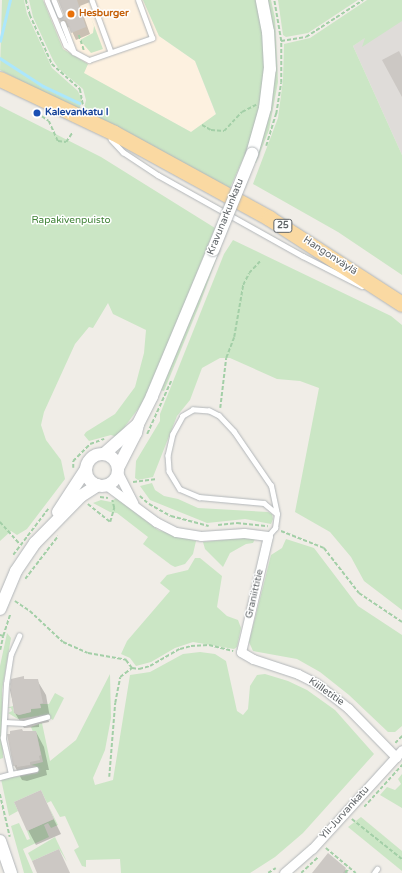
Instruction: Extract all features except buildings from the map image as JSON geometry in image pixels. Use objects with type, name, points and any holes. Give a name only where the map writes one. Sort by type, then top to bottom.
[{"type":"highway","name":"Hangonväylä","points":[[0,79],[114,133],[293,232],[402,304]]},
{"type":"highway","name":"Hangonväylä","points":[[0,91],[172,165]]},
{"type":"street","name":"Kravunarkunkatu","points":[[118,470],[136,434],[138,424],[152,396],[252,154],[266,100],[269,48],[262,0]]},
{"type":"street","name":"Kravunarkunkatu","points":[[104,454],[138,424]]},
{"type":"street","points":[[56,519],[58,510],[81,481],[91,458],[104,454],[113,458],[134,504]]},
{"type":"street","points":[[86,469],[89,479],[134,504],[156,522],[176,532],[201,536],[244,533],[268,536]]},
{"type":"street","points":[[0,609],[25,556],[56,519],[81,496],[102,485],[114,481],[118,470]]},
{"type":"street","name":"Graniittitie","points":[[241,652],[268,536]]},
{"type":"street","name":"Kiilletitie","points":[[241,652],[253,659],[298,674],[316,683],[348,708],[389,749],[399,753]]},
{"type":"street","name":"Yli-Jurvankatu","points":[[282,869],[312,849],[399,753]]},
{"type":"street","points":[[0,841],[8,871]]},
{"type":"lane","points":[[47,0],[66,45],[74,52],[89,60],[152,38],[138,0]]},
{"type":"lane","points":[[54,0],[60,15]]},
{"type":"lane","points":[[92,0],[111,52]]},
{"type":"lane","points":[[63,23],[74,52]]},
{"type":"lane","points":[[111,139],[123,152],[158,175],[302,256],[339,276],[390,295]]},
{"type":"lane","points":[[268,536],[275,528],[277,514],[271,486],[234,432],[219,416],[200,410],[182,416],[173,434],[168,455],[173,481],[189,494],[216,500],[264,503],[277,514]]},
{"type":"lane","points":[[12,774],[3,738],[10,654],[20,636]]},
{"type":"lane","points":[[4,722],[24,723],[47,717]]},
{"type":"lane","points":[[0,777],[36,769]]},
{"type":"path","points":[[26,0],[30,15],[52,64],[80,89],[83,105]]},
{"type":"path","points":[[280,41],[306,37],[363,0]]},
{"type":"path","points":[[78,35],[89,60]]},
{"type":"path","points":[[202,124],[211,130],[224,131],[246,108],[266,100]]},
{"type":"path","points":[[37,113],[49,121],[58,141],[66,142],[72,133]]},
{"type":"path","points":[[219,416],[226,358],[234,337],[243,285],[249,273],[260,261]]},
{"type":"path","points":[[134,486],[131,482],[157,479]]},
{"type":"path","points":[[137,491],[157,509],[200,525],[261,524],[275,528],[324,548],[359,593],[402,622]]},
{"type":"path","points":[[88,504],[110,522],[114,508],[112,498]]},
{"type":"path","points":[[0,522],[20,544]]},
{"type":"path","points":[[21,584],[36,562]]},
{"type":"path","points":[[0,650],[3,636],[17,595]]},
{"type":"path","points":[[15,600],[30,611],[63,642],[88,653],[126,660],[132,668],[139,669],[150,666],[180,649],[191,646],[209,645],[241,652]]},
{"type":"path","points":[[109,776],[115,702],[120,677],[132,668]]},
{"type":"path","points":[[389,749],[402,736]]},
{"type":"path","points":[[386,783],[402,765]]},
{"type":"path","points":[[0,794],[12,844]]},
{"type":"path","points":[[352,819],[402,859]]},
{"type":"path","points":[[326,848],[356,873]]},
{"type":"path","points":[[345,873],[349,868]]},
{"type":"path","points":[[268,873],[282,869]]},
{"type":"shaded area","points":[[43,0],[143,0],[159,36],[195,61],[216,115],[191,132],[83,73],[87,64],[63,49]]},
{"type":"shaded area","points":[[402,12],[402,155],[353,46]]},
{"type":"green space","points":[[2,0],[24,0],[27,14],[52,68],[78,91],[82,100],[79,111],[0,70]]},
{"type":"green space","points":[[29,0],[43,0],[63,49],[88,64],[84,73],[191,132],[216,114],[195,61],[159,36],[143,0],[257,0],[263,27],[265,64],[263,93],[251,141],[230,188],[83,112],[86,100],[83,89],[59,69],[53,60],[33,17]]},
{"type":"green space","points":[[268,0],[271,0],[275,18],[278,82],[269,130],[256,163],[254,162],[272,104],[274,83],[274,37]]},
{"type":"green space","points":[[278,0],[358,0],[308,33],[286,37],[283,35]]},
{"type":"green space","points":[[367,0],[402,0],[402,21],[362,47],[365,38],[353,46],[402,155],[402,275],[338,232],[253,184],[278,118],[283,80],[284,44],[310,38]]},
{"type":"green space","points":[[90,15],[103,49],[91,53],[80,40],[93,33],[94,26]]},
{"type":"green space","name":"Rapakivenpuisto","points":[[0,106],[101,157],[215,228],[154,378],[141,405],[117,437],[111,435],[89,441],[84,435],[86,432],[115,414],[135,387],[144,353],[146,330],[113,314],[108,303],[93,328],[89,327],[75,344],[44,412],[41,425],[46,440],[61,460],[65,479],[27,529],[17,535],[11,531],[0,541]]},
{"type":"green space","points":[[233,240],[391,316],[402,325],[402,610],[364,581],[351,557],[330,532],[295,512],[319,388],[300,381],[277,379],[230,358],[220,358],[202,368],[190,400],[177,416],[153,477],[138,480],[135,478],[136,461],[160,421],[160,414],[224,254]]},
{"type":"green space","points":[[219,248],[220,249],[201,301],[164,391],[160,390]]},
{"type":"green space","points":[[152,483],[155,490],[164,496],[178,499],[198,508],[268,512],[272,514],[273,519],[271,524],[245,519],[207,523],[150,500],[140,486]]},
{"type":"green space","points":[[116,498],[158,530],[196,541],[193,554],[185,564],[175,567],[171,565],[143,544],[148,537],[117,513],[110,512],[93,503],[101,500],[111,502]]},
{"type":"green space","points":[[243,538],[255,539],[253,543],[246,544],[230,553],[223,567],[205,549],[203,542]]},
{"type":"green space","points":[[286,539],[314,548],[358,606],[402,635],[402,726],[395,732],[388,732],[349,695],[320,672],[297,659],[253,651],[249,642],[271,555],[282,548]]},
{"type":"green space","points":[[195,558],[200,558],[222,576],[217,607],[227,616],[238,620],[241,628],[237,647],[234,649],[193,642],[175,648],[151,662],[136,666],[130,658],[121,654],[127,641],[170,591],[160,583],[167,575],[188,570]]},
{"type":"green space","points":[[7,633],[11,638],[2,690],[3,758],[0,759],[0,666]]},
{"type":"green space","points":[[200,652],[215,654],[226,661],[237,711],[243,715],[248,709],[250,686],[257,675],[265,674],[288,681],[307,690],[335,710],[374,754],[303,833],[275,857],[250,873],[121,873],[120,859],[86,860],[86,867],[82,866],[74,850],[79,847],[65,816],[60,817],[51,801],[47,803],[41,790],[14,802],[18,811],[9,816],[1,779],[38,773],[36,766],[31,765],[43,762],[36,731],[33,732],[31,727],[42,723],[50,761],[76,740],[110,674],[111,718],[105,750],[93,778],[95,785],[113,780],[130,675],[150,672],[183,654]]},
{"type":"green space","points":[[55,693],[64,698],[53,720],[44,715],[18,719],[8,713],[12,711],[11,708],[6,708],[13,706],[14,713],[19,715],[31,712],[31,709],[41,708],[40,704],[49,704]]},
{"type":"green space","points":[[402,774],[402,808],[380,795],[387,787],[395,790],[401,784],[398,779]]},
{"type":"green space","points":[[48,805],[58,825],[51,828],[48,823],[44,825],[49,837],[23,849],[33,873],[24,873],[11,826],[19,823],[27,840],[30,839],[27,831],[54,819]]},
{"type":"green space","points":[[361,817],[402,851],[402,871],[348,827]]},
{"type":"green space","points":[[55,837],[67,862],[59,849],[32,861],[28,853]]},
{"type":"waterway","points":[[0,41],[10,0]]},
{"type":"waterway","points":[[0,58],[43,86],[79,103]]},
{"type":"place","name":"Hesburger","points":[[71,14]]},
{"type":"place","name":"Kalevankatu I","points":[[37,113]]}]
